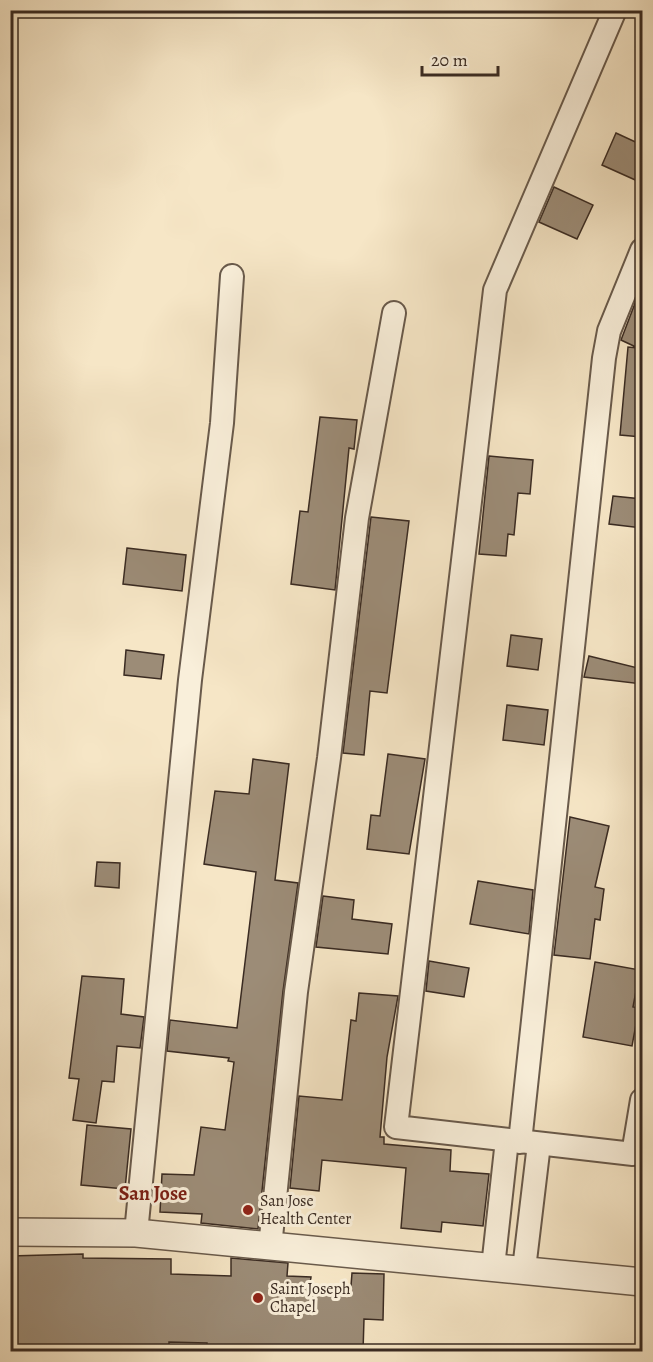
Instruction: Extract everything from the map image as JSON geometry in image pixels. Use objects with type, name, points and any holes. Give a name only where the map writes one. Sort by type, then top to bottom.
[{"type":"street","points":[[615,10],[495,290],[396,1127],[633,1154],[642,1100]]},
{"type":"street","points":[[524,1269],[522,1142],[604,358],[609,331],[642,249]]},
{"type":"street","points":[[136,1233],[190,680],[222,423],[232,276]]},
{"type":"street","points":[[270,1247],[297,992],[329,758],[357,518],[394,313]]},
{"type":"street","points":[[493,1267],[522,1142]]},
{"type":"street","points":[[10,1232],[136,1233],[642,1282]]},
{"type":"building","points":[[616,133],[642,145],[642,183],[602,165]]},
{"type":"building","points":[[554,187],[593,205],[577,239],[539,222]]},
{"type":"building","points":[[642,285],[642,437],[620,435],[628,347],[638,348],[621,340]]},
{"type":"building","points":[[320,417],[357,420],[354,449],[349,448],[335,590],[291,584],[300,511],[308,512]]},
{"type":"building","points":[[489,456],[533,460],[530,494],[518,493],[514,535],[508,534],[506,556],[479,554]]},
{"type":"building","points":[[613,496],[642,499],[642,528],[609,524]]},
{"type":"building","points":[[371,517],[409,521],[387,693],[370,691],[364,755],[343,753]]},
{"type":"building","points":[[127,548],[186,555],[182,591],[123,584]]},
{"type":"building","points":[[511,635],[542,639],[538,670],[507,666]]},
{"type":"building","points":[[126,650],[164,655],[161,679],[124,675]]},
{"type":"building","points":[[589,656],[642,669],[642,684],[584,677]]},
{"type":"building","points":[[507,705],[548,710],[544,745],[503,740]]},
{"type":"building","points":[[388,754],[425,759],[409,854],[367,849],[371,815],[380,816]]},
{"type":"building","points":[[253,759],[289,764],[275,880],[298,883],[283,991],[258,1229],[201,1223],[202,1214],[160,1212],[162,1174],[194,1175],[201,1127],[225,1130],[234,1062],[228,1061],[229,1058],[167,1051],[170,1020],[237,1028],[256,872],[204,864],[215,791],[249,794]]},
{"type":"building","points":[[570,817],[609,826],[595,887],[604,889],[600,920],[595,919],[590,959],[554,955]]},
{"type":"building","points":[[97,862],[120,863],[119,888],[95,886]]},
{"type":"building","points":[[478,881],[533,890],[529,934],[470,924]]},
{"type":"building","points":[[323,896],[354,900],[352,919],[392,924],[388,954],[316,947]]},
{"type":"building","points":[[429,961],[469,968],[464,997],[426,991]]},
{"type":"building","points":[[595,962],[640,970],[633,1007],[639,1008],[632,1046],[583,1037]]},
{"type":"building","points":[[82,976],[124,979],[121,1014],[144,1017],[140,1048],[117,1046],[114,1082],[102,1081],[96,1123],[73,1120],[79,1079],[69,1078]]},
{"type":"building","points":[[359,993],[398,996],[387,1057],[380,1137],[384,1137],[384,1144],[451,1150],[450,1171],[489,1174],[483,1226],[442,1222],[441,1232],[401,1228],[406,1168],[322,1160],[319,1191],[290,1188],[299,1096],[342,1100],[351,1020],[356,1021]]},
{"type":"building","points":[[87,1125],[131,1129],[125,1189],[81,1185]]},
{"type":"building","points":[[83,1254],[83,1258],[171,1259],[171,1274],[231,1276],[231,1258],[288,1263],[287,1276],[311,1277],[310,1285],[351,1286],[352,1273],[384,1274],[383,1320],[364,1319],[363,1352],[306,1349],[306,1352],[207,1352],[207,1343],[169,1342],[169,1346],[131,1345],[131,1349],[101,1349],[101,1352],[10,1352],[10,1256]]},
{"type":"place","name":"San Jose Health Center","points":[[248,1210]]},
{"type":"place","name":"Saint Joseph Chapel","points":[[258,1298]]},
{"type":"district","name":"San Jose","points":[[153,1193]]}]
